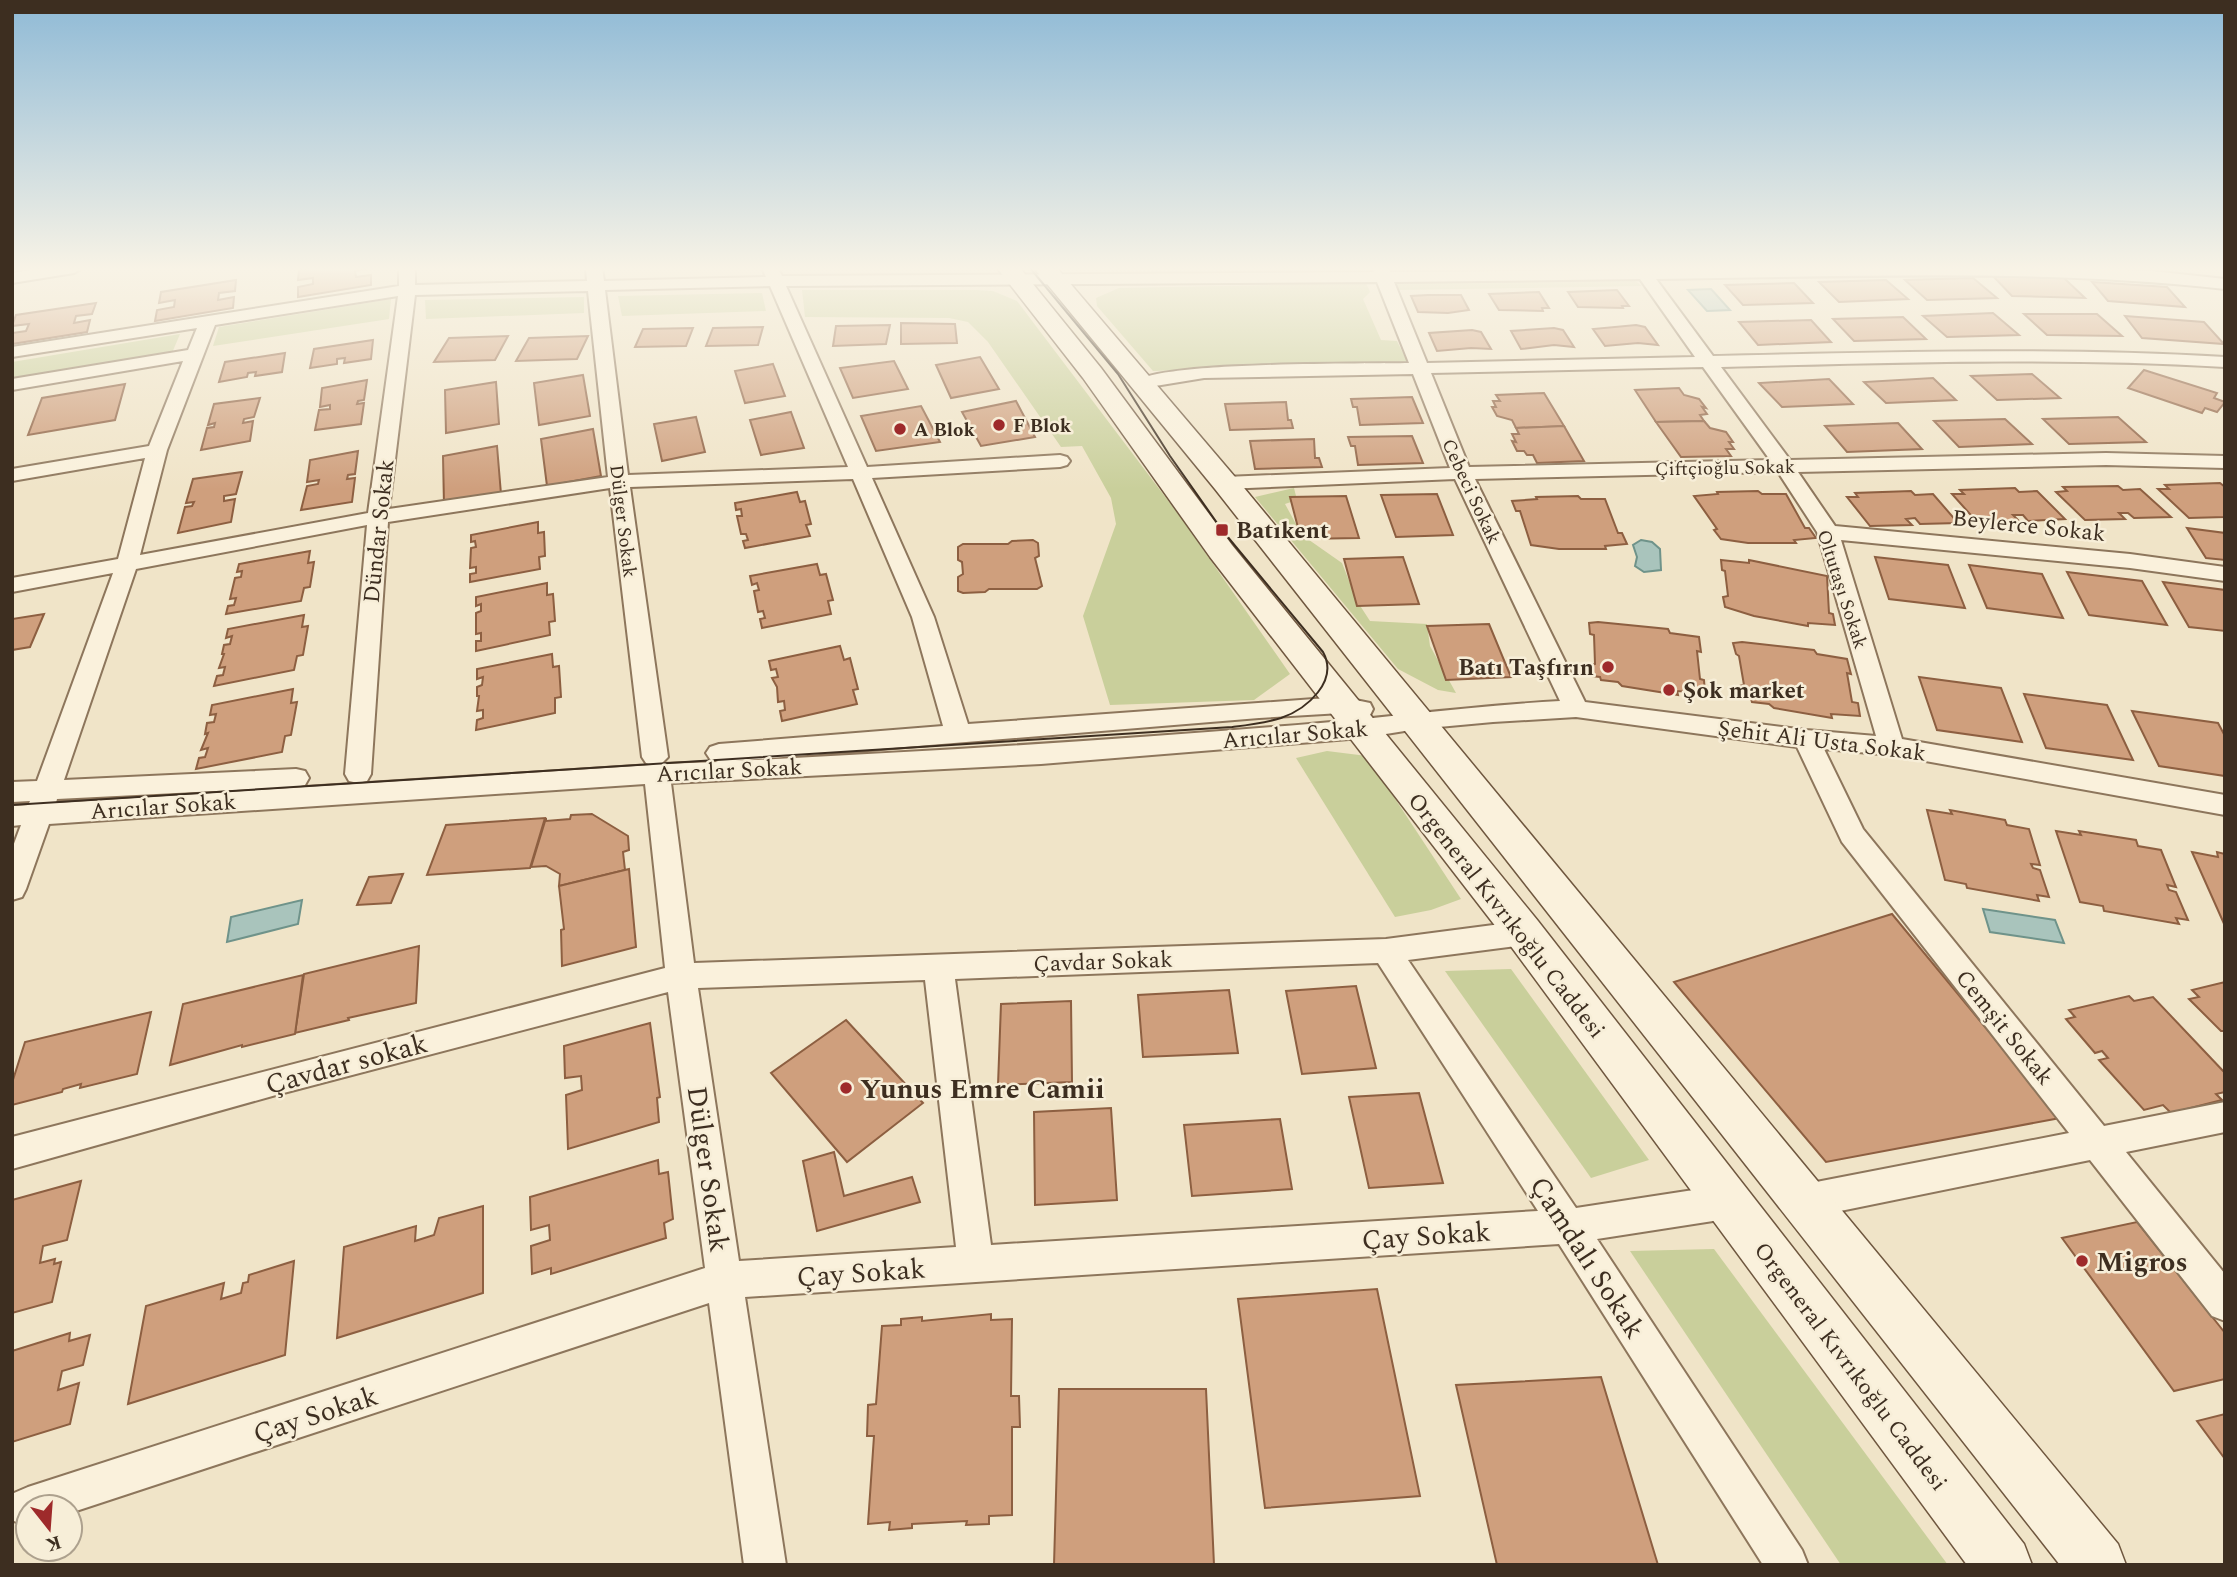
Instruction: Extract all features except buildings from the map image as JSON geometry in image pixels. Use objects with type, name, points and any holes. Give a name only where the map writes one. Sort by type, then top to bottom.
[{"type":"main road","name":"Orgeneral Kıvrıkoğlu Caddesi","points":[[1073,342],[1092,373],[1221,551],[1524,933],[2003,1565]]},
{"type":"main road","points":[[1100,342],[1143,383],[1806,1201],[2097,1565]]},
{"type":"street","points":[[12,352],[74,342]]},
{"type":"street","points":[[12,889],[127,564],[157,450],[200,342]]},
{"type":"street","name":"Dündar Sokak","points":[[358,774],[377,517],[400,342]]},
{"type":"street","name":"Dülger Sokak","points":[[603,342],[618,481],[681,976],[765,1565]]},
{"type":"street","points":[[802,342],[923,617],[958,733]]},
{"type":"street","name":"Cebeci Sokak","points":[[1408,342],[1462,473],[1576,709]]},
{"type":"street","name":"Oltutaşı Sokak","points":[[1693,342],[1784,466],[1828,532],[1892,746]]},
{"type":"street","points":[[12,385],[195,354]]},
{"type":"street","points":[[1143,383],[1204,373],[1957,356],[2139,357],[2225,362]]},
{"type":"street","points":[[12,475],[157,450]]},
{"type":"street","name":"Çiftçioğlu Sokak","points":[[1224,483],[1462,473],[2106,459],[2225,462]]},
{"type":"street","points":[[12,585],[377,517],[618,481],[862,473],[1060,461]]},
{"type":"street","name":"Beylerce Sokak","points":[[1828,532],[2130,561],[2225,575]]},
{"type":"street","name":"Şehit Ali Usta Sokak","points":[[1417,720],[1576,709],[1806,739],[1892,746],[2225,804]]},
{"type":"street","points":[[12,816],[44,803],[358,774],[656,765],[958,733],[1351,717]]},
{"type":"street","name":"Arıcılar Sokak","points":[[44,803],[656,765],[1041,755],[1351,717],[1417,720]]},
{"type":"street","name":"Cemşit Sokak","points":[[1806,739],[1852,835],[2225,1303]]},
{"type":"street","points":[[12,792],[44,803]]},
{"type":"street","name":"Çavdar Sokak","points":[[681,976],[1386,951],[1524,933]]},
{"type":"street","name":"Çamdalı Sokak","points":[[1386,951],[1569,1227],[1787,1565]]},
{"type":"street","points":[[938,966],[976,1264]]},
{"type":"street","name":"Çavdar sokak","points":[[12,1153],[681,976]]},
{"type":"street","points":[[1806,1201],[2225,1117]]},
{"type":"street","name":"Çay Sokak","points":[[71,1493],[725,1280],[1569,1227],[1726,1202]]},
{"type":"green space","points":[[134,342],[177,342],[172,353],[12,379],[12,362]]},
{"type":"green space","points":[[214,342],[242,342],[213,346]]},
{"type":"green space","points":[[988,342],[1048,342],[1179,515],[1290,674],[1254,700],[1110,705],[1083,616],[1116,524],[1111,498],[1082,446],[1061,447]]},
{"type":"green space","points":[[1128,342],[1397,342],[1408,363],[1153,371]]},
{"type":"green space","points":[[1294,488],[1297,500],[1285,504],[1302,535],[1342,563],[1357,601],[1370,621],[1427,624],[1430,646],[1456,693],[1438,690],[1398,669],[1255,497]]},
{"type":"green space","points":[[1327,751],[1367,756],[1461,899],[1431,910],[1395,917],[1296,758]]},
{"type":"green space","points":[[1511,969],[1649,1160],[1591,1178],[1445,971]]},
{"type":"green space","points":[[1714,1249],[1948,1565],[1841,1565],[1630,1251]]},
{"type":"water","points":[[1641,540],[1652,542],[1660,549],[1661,570],[1644,572],[1635,566],[1637,557],[1633,545]]},
{"type":"water","points":[[302,900],[298,924],[227,942],[231,917]]},
{"type":"water","points":[[1983,909],[2055,920],[2064,943],[1990,932]]},
{"type":"tram line","points":[[12,805],[1232,727],[1275,720],[1291,714],[1310,701],[1324,683],[1327,663],[1323,652],[1222,530],[1170,456],[1118,374],[1091,342]]},
{"type":"place","name":"F Blok","points":[[999,425]]},
{"type":"place","name":"A Blok","points":[[900,429]]},
{"type":"place","name":"Batıkent","points":[[1222,530]]},
{"type":"place","name":"Batı Taşfırın","points":[[1608,667]]},
{"type":"place","name":"Şok market","points":[[1669,690]]},
{"type":"place","name":"Yunus Emre Camii","points":[[846,1088]]},
{"type":"place","name":"Migros","points":[[2082,1261]]}]
